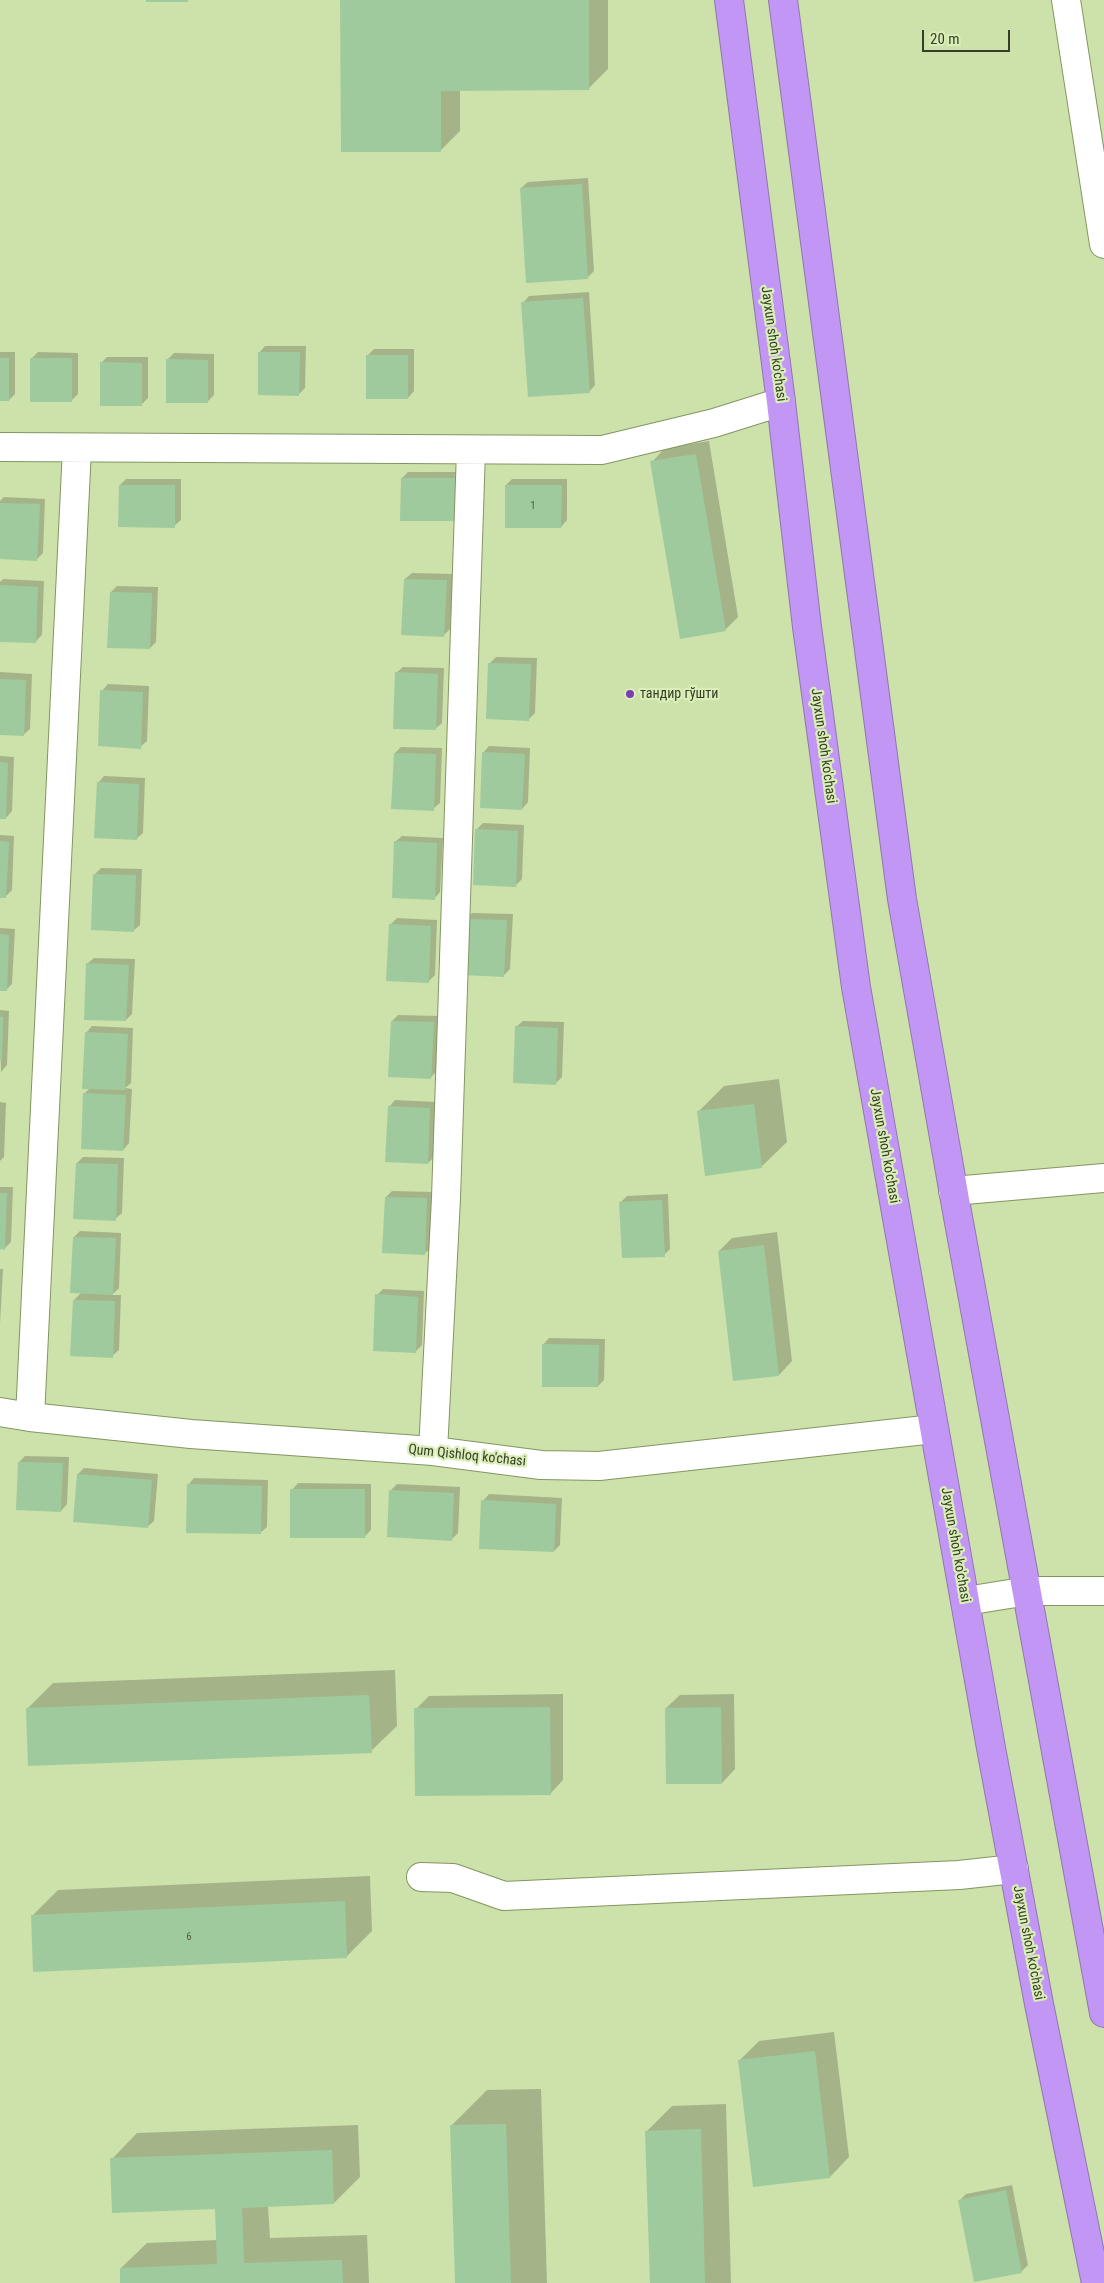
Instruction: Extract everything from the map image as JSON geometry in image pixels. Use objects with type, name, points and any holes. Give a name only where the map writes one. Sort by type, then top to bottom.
[{"type":"highway","name":"Jayxun shoh ko'chasi","points":[[729,0],[781,402],[807,627],[856,987],[1014,1869],[1096,2283]]},
{"type":"highway","points":[[783,0],[902,900],[953,1191],[1104,2013]]},
{"type":"street","points":[[1066,0],[1104,244]]},
{"type":"street","points":[[0,447],[602,450],[714,423],[781,402]]},
{"type":"street","points":[[30,1418],[77,448]]},
{"type":"street","points":[[432,1451],[446,1198],[471,450]]},
{"type":"street","points":[[953,1191],[1104,1178]]},
{"type":"street","name":"Qum Qishloq ko'chasi","points":[[0,1412],[30,1418],[191,1434],[432,1451],[541,1464],[599,1466],[934,1429]]},
{"type":"street","points":[[966,1601],[1028,1591],[1104,1591]]},
{"type":"street","points":[[421,1877],[452,1878],[504,1896],[959,1875],[1014,1869]]},
{"type":"building","points":[[146,0],[188,0],[188,2],[146,2]]},
{"type":"building","points":[[340,0],[589,0],[589,90],[441,91],[441,152],[341,152]]},
{"type":"building","points":[[582,184],[588,279],[526,283],[520,188]]},
{"type":"building","points":[[583,298],[590,393],[528,397],[521,302]]},
{"type":"building","points":[[258,352],[300,352],[299,396],[258,395]]},
{"type":"building","points":[[366,355],[408,355],[408,399],[366,399]]},
{"type":"building","points":[[0,358],[9,358],[9,401],[0,401]]},
{"type":"building","points":[[30,358],[72,358],[72,402],[30,402]]},
{"type":"building","points":[[166,359],[208,360],[208,403],[166,403]]},
{"type":"building","points":[[100,362],[142,363],[142,406],[100,406]]},
{"type":"building","points":[[696,454],[726,631],[680,639],[650,461]]},
{"type":"building","points":[[401,478],[458,478],[457,521],[400,521]]},
{"type":"building","points":[[119,485],[175,485],[175,528],[118,527]]},
{"type":"building","points":[[505,485],[562,485],[561,528],[505,528]]},
{"type":"building","points":[[0,503],[40,504],[37,561],[0,559]]},
{"type":"building","points":[[404,579],[447,580],[444,637],[401,635]]},
{"type":"building","points":[[0,585],[38,587],[36,643],[0,642]]},
{"type":"building","points":[[110,592],[152,593],[150,649],[107,648]]},
{"type":"building","points":[[488,663],[531,664],[529,721],[486,719]]},
{"type":"building","points":[[395,672],[438,674],[436,730],[393,729]]},
{"type":"building","points":[[0,679],[26,680],[24,736],[0,735]]},
{"type":"building","points":[[100,690],[143,692],[141,749],[98,746]]},
{"type":"building","points":[[482,752],[525,754],[522,810],[480,808]]},
{"type":"building","points":[[394,753],[436,754],[434,811],[391,809]]},
{"type":"building","points":[[0,762],[8,763],[6,819],[0,819]]},
{"type":"building","points":[[97,782],[139,784],[137,840],[94,838]]},
{"type":"building","points":[[475,829],[518,831],[516,887],[473,885]]},
{"type":"building","points":[[0,841],[9,842],[6,898],[0,898]]},
{"type":"building","points":[[394,841],[437,843],[435,900],[392,898]]},
{"type":"building","points":[[93,874],[136,875],[134,932],[91,930]]},
{"type":"building","points":[[464,919],[507,920],[504,977],[462,975]]},
{"type":"building","points":[[389,924],[431,926],[429,983],[386,981]]},
{"type":"building","points":[[0,934],[9,935],[7,991],[0,991]]},
{"type":"building","points":[[86,963],[129,965],[126,1021],[84,1020]]},
{"type":"building","points":[[0,1017],[3,1017],[2,1060],[0,1060]]},
{"type":"building","points":[[391,1021],[434,1022],[431,1079],[388,1077]]},
{"type":"building","points":[[515,1026],[558,1028],[556,1085],[513,1083]]},
{"type":"building","points":[[85,1032],[128,1034],[125,1090],[82,1089]]},
{"type":"building","points":[[83,1093],[126,1095],[123,1151],[81,1149]]},
{"type":"building","points":[[754,1104],[762,1168],[705,1176],[697,1111]]},
{"type":"building","points":[[388,1106],[430,1108],[428,1164],[385,1162]]},
{"type":"building","points":[[76,1163],[118,1164],[116,1221],[73,1219]]},
{"type":"building","points":[[0,1193],[7,1193],[5,1250],[0,1249]]},
{"type":"building","points":[[385,1197],[427,1198],[425,1255],[382,1253]]},
{"type":"building","points":[[662,1200],[665,1257],[622,1258],[619,1202]]},
{"type":"building","points":[[73,1237],[116,1238],[113,1295],[70,1293]]},
{"type":"building","points":[[764,1245],[779,1376],[733,1381],[718,1251]]},
{"type":"building","points":[[375,1294],[418,1297],[416,1353],[373,1351]]},
{"type":"building","points":[[73,1300],[115,1301],[113,1358],[70,1356]]},
{"type":"building","points":[[542,1344],[599,1345],[598,1387],[542,1387]]},
{"type":"building","points":[[18,1462],[63,1463],[61,1512],[16,1510]]},
{"type":"building","points":[[77,1474],[152,1480],[148,1528],[73,1522]]},
{"type":"building","points":[[187,1484],[262,1486],[261,1534],[186,1533]]},
{"type":"building","points":[[290,1489],[365,1489],[365,1538],[290,1538]]},
{"type":"building","points":[[389,1490],[454,1493],[452,1541],[387,1537]]},
{"type":"building","points":[[481,1500],[556,1504],[554,1552],[479,1549]]},
{"type":"building","points":[[369,1695],[372,1753],[28,1766],[26,1708]]},
{"type":"building","points":[[550,1707],[551,1795],[415,1796],[414,1708]]},
{"type":"building","points":[[721,1707],[722,1784],[666,1784],[665,1708]]},
{"type":"building","points":[[345,1901],[347,1958],[33,1972],[31,1915]]},
{"type":"building","points":[[815,2051],[830,2178],[753,2187],[738,2060]]},
{"type":"building","points":[[506,2124],[511,2283],[455,2283],[450,2125]]},
{"type":"building","points":[[701,2129],[705,2283],[650,2283],[645,2131]]},
{"type":"building","points":[[332,2150],[334,2204],[242,2208],[244,2263],[342,2260],[343,2283],[120,2283],[120,2268],[217,2264],[215,2209],[112,2213],[110,2158]]},
{"type":"building","points":[[1006,2190],[1022,2273],[974,2282],[958,2200]]},
{"type":"place","name":"тандир гўшти","points":[[630,694]]}]
